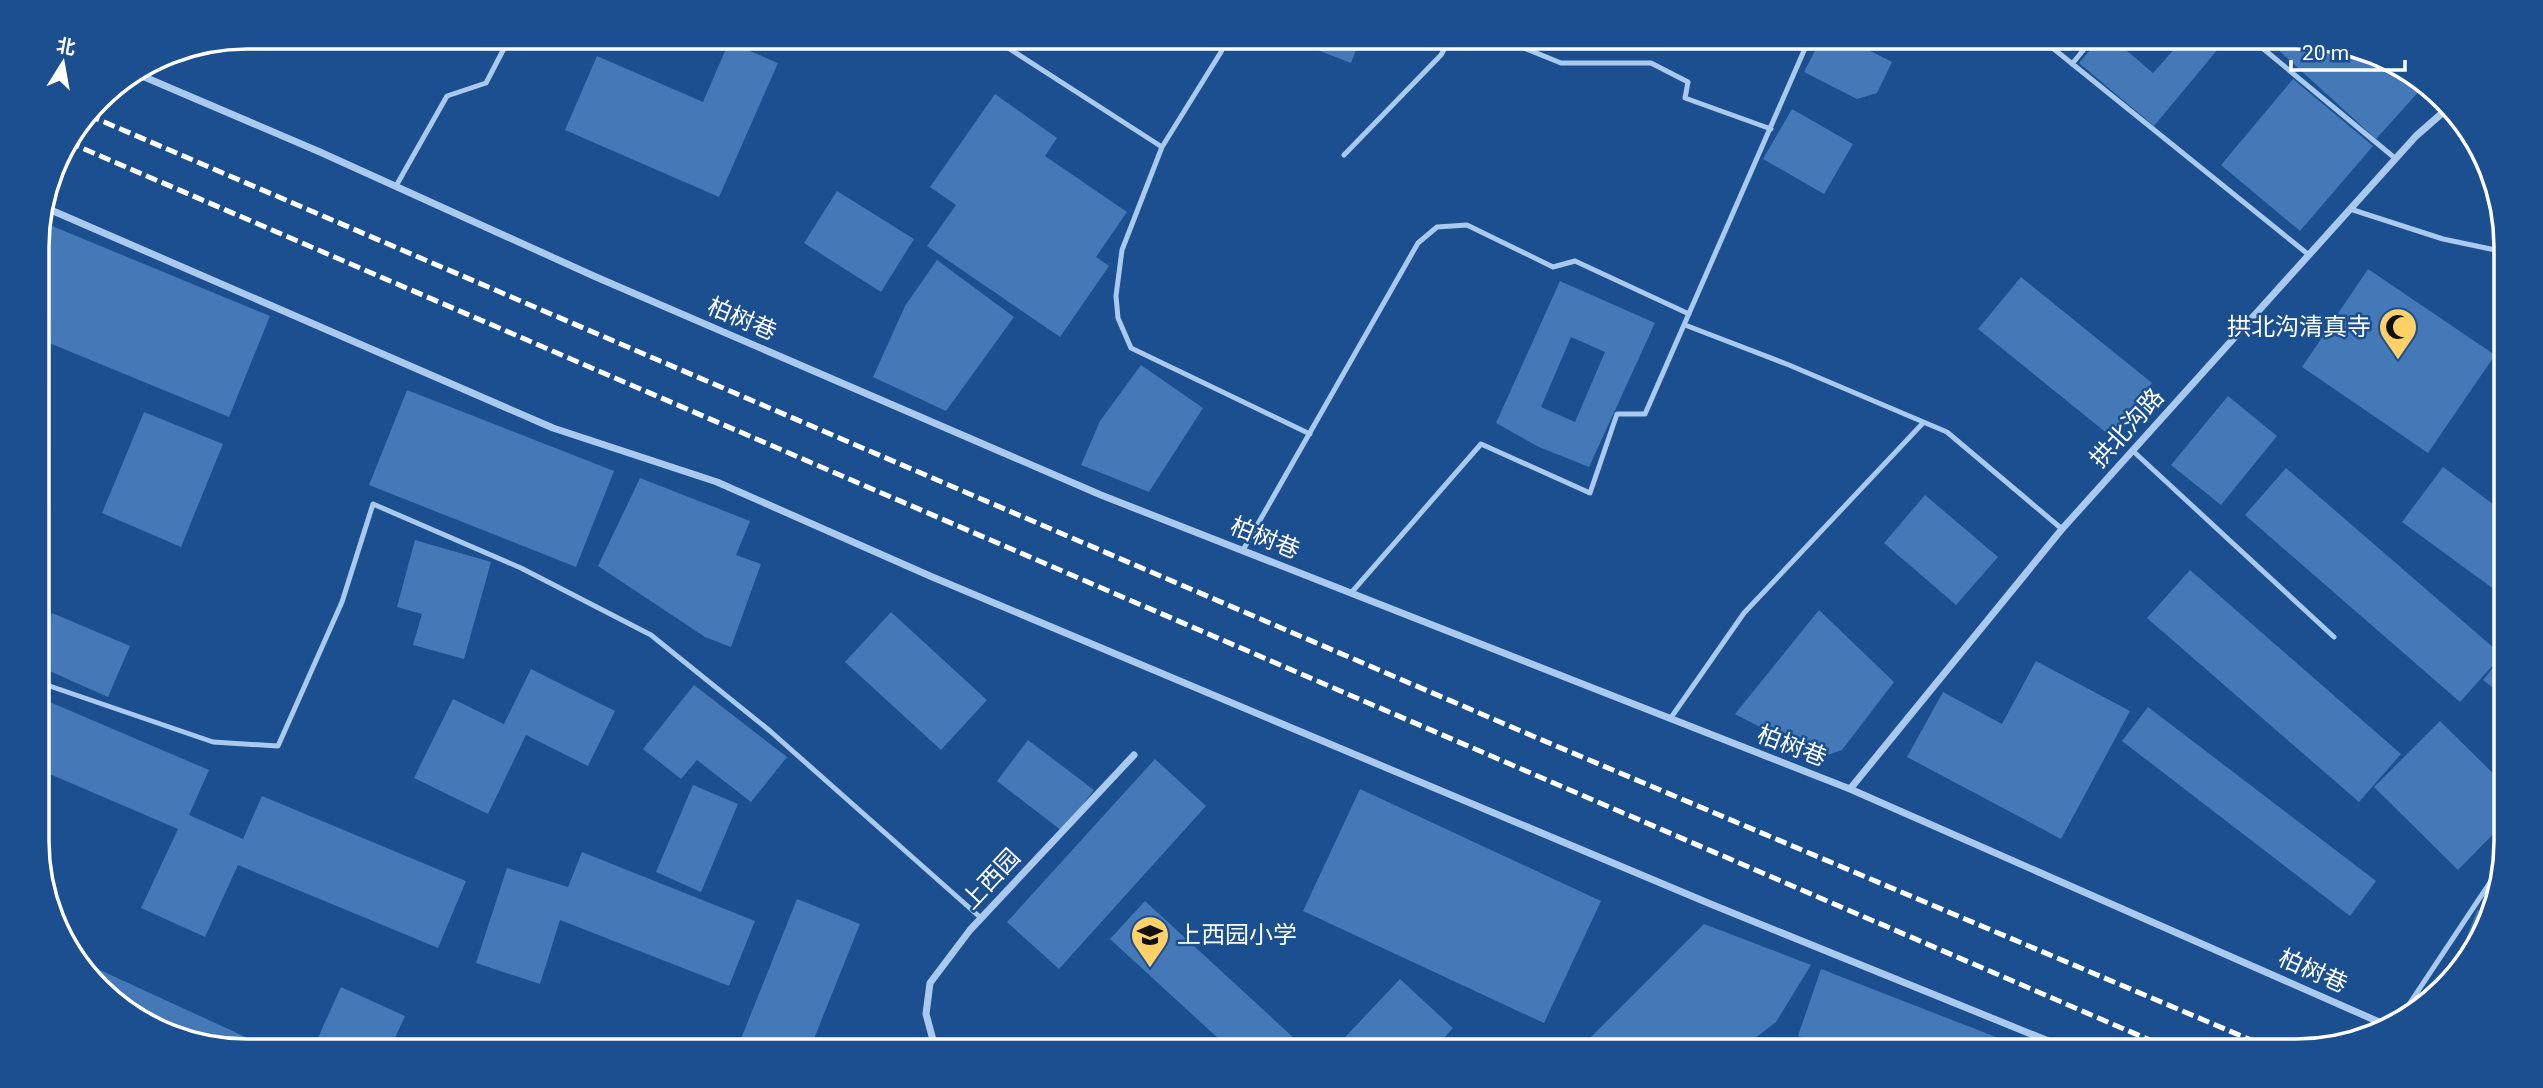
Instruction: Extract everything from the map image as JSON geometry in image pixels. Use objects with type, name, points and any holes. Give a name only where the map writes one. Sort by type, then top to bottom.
[{"type":"street","name":"柏树巷","points":[[145,77],[596,277],[1063,478],[1850,789],[2378,1021]]},
{"type":"street","name":"拱北沟路","points":[[1850,789],[2062,529],[2416,136],[2442,113]]},
{"type":"street","points":[[53,211],[553,428],[717,482],[930,576],[1675,889],[2044,1039]]},
{"type":"street","name":"上西园","points":[[933,1039],[926,1014],[930,983],[981,918],[1134,755]]},
{"type":"lane","points":[[396,187],[447,96],[486,83],[504,49]]},
{"type":"lane","points":[[1009,49],[1162,147]]},
{"type":"lane","points":[[1222,49],[1162,147],[1122,250],[1116,296],[1118,318],[1131,348],[1310,434]]},
{"type":"lane","points":[[1344,155],[1444,49]]},
{"type":"lane","points":[[1531,49],[1560,62],[1650,63],[1688,82],[1685,98],[1771,129]]},
{"type":"lane","points":[[1351,593],[1481,444],[1590,493],[1617,414],[1645,414],[1805,49]]},
{"type":"lane","points":[[2054,49],[2309,255]]},
{"type":"lane","points":[[2072,64],[2084,49]]},
{"type":"lane","points":[[2263,49],[2396,159]]},
{"type":"lane","points":[[2350,209],[2443,239],[2494,249]]},
{"type":"lane","points":[[1244,550],[1418,243],[1437,227],[1467,225],[1553,267],[1575,261],[1689,314]]},
{"type":"lane","points":[[1685,325],[1789,365],[1947,432],[2062,529]]},
{"type":"lane","points":[[1670,719],[1744,613],[1923,423]]},
{"type":"lane","points":[[2133,451],[2334,637]]},
{"type":"lane","points":[[49,686],[214,743],[278,746],[342,602],[373,504],[521,568],[651,635],[770,731],[981,918]]},
{"type":"lane","points":[[2410,1003],[2489,884]]},
{"type":"building","points":[[726,49],[745,49],[778,63],[719,197],[565,130],[597,56],[703,102]]},
{"type":"building","points":[[1315,49],[1356,49],[1351,63]]},
{"type":"building","points":[[1816,49],[1867,49],[1892,62],[1877,93],[1857,99],[1804,72]]},
{"type":"building","points":[[2091,49],[2125,49],[2153,73],[2174,49],[2218,49],[2154,126],[2079,63]]},
{"type":"building","points":[[2277,49],[2309,49],[2360,60],[2395,76],[2419,92],[2376,139]]},
{"type":"building","points":[[2293,79],[2373,146],[2300,231],[2221,165]]},
{"type":"building","points":[[995,94],[1057,138],[1045,156],[1127,212],[1096,257],[1109,266],[1060,337],[927,246],[956,205],[930,187]]},
{"type":"building","points":[[1792,109],[1853,144],[1824,194],[1763,159]]},
{"type":"building","points":[[837,191],[914,239],[881,292],[804,243]]},
{"type":"building","points":[[50,225],[270,316],[229,417],[49,343]]},
{"type":"building","points":[[937,260],[1014,317],[946,411],[873,377],[905,306]]},
{"type":"building","name":"拱北沟清真寺","points":[[2368,269],[2494,354],[2428,453],[2302,367]]},
{"type":"building","points":[[2021,277],[2152,383],[2109,435],[1978,329]]},
{"type":"building","points":[[1560,281],[1655,323],[1589,467],[1539,447],[1496,423]],"holes":[[[1571,337],[1605,352],[1575,422],[1541,407]]]},
{"type":"building","points":[[1141,365],[1203,408],[1149,492],[1081,465],[1100,421]]},
{"type":"building","points":[[407,390],[614,471],[576,567],[369,485]]},
{"type":"building","points":[[2228,396],[2277,436],[2221,505],[2171,465]]},
{"type":"building","points":[[144,412],[223,444],[181,547],[102,513]]},
{"type":"building","points":[[2443,467],[2494,505],[2494,589],[2402,522]]},
{"type":"building","points":[[2286,468],[2494,648],[2494,664],[2460,702],[2245,515]]},
{"type":"building","points":[[640,478],[750,521],[736,555],[761,564],[731,647],[705,637],[598,566]]},
{"type":"building","points":[[1925,495],[1998,557],[1956,605],[1884,543]]},
{"type":"building","points":[[415,540],[491,562],[464,659],[413,645],[422,614],[397,607]]},
{"type":"building","points":[[2190,570],[2401,754],[2359,802],[2147,618]]},
{"type":"building","points":[[1819,610],[1894,682],[1842,750],[1825,756],[1810,753],[1735,714]]},
{"type":"building","points":[[891,612],[987,700],[941,750],[845,662]]},
{"type":"building","points":[[52,613],[130,646],[108,697],[49,671],[49,619]]},
{"type":"building","points":[[2036,661],[2130,711],[2061,839],[1907,757],[1943,692],[2002,724]]},
{"type":"building","points":[[2494,667],[2494,689],[2483,680]]},
{"type":"building","points":[[531,669],[615,711],[588,766],[526,735],[488,814],[414,778],[453,699],[504,724]]},
{"type":"building","points":[[694,685],[787,757],[751,802],[697,760],[681,779],[643,749]]},
{"type":"building","points":[[49,702],[209,770],[189,815],[243,839],[262,796],[466,881],[438,948],[238,865],[205,937],[141,908],[178,829],[49,774]]},
{"type":"building","points":[[2148,707],[2376,881],[2350,916],[2122,741]]},
{"type":"building","points":[[2440,721],[2494,774],[2494,833],[2458,870],[2374,787]]},
{"type":"building","points":[[1028,740],[1094,790],[1062,831],[997,781]]},
{"type":"building","points":[[1155,759],[1206,806],[1059,969],[1007,922]]},
{"type":"building","points":[[693,785],[738,804],[701,892],[656,872]]},
{"type":"building","points":[[1360,789],[1601,901],[1544,1023],[1303,911]]},
{"type":"building","points":[[582,852],[755,921],[729,986],[560,920],[540,984],[476,963],[507,868],[568,887]]},
{"type":"building","points":[[797,899],[860,924],[814,1039],[741,1039]]},
{"type":"building","points":[[1145,901],[1295,1039],[1219,1039],[1110,939]]},
{"type":"building","points":[[2477,910],[2481,911],[2479,917],[2464,944]]},
{"type":"building","points":[[1704,924],[1811,965],[1776,1022],[1754,1039],[1589,1039]]},
{"type":"building","points":[[95,968],[250,1039],[208,1035],[171,1024],[126,998]]},
{"type":"building","points":[[1821,969],[2001,1039],[1806,1039],[1798,1036]]},
{"type":"building","points":[[1400,979],[1453,1028],[1443,1039],[1343,1039]]},
{"type":"building","points":[[341,987],[405,1016],[394,1039],[317,1039]]},
{"type":"railway","points":[[97,119],[1535,737],[2249,1039]]},
{"type":"railway","points":[[77,146],[2147,1039]]},
{"type":"place","name":"拱北沟清真寺","points":[[2398,361]]},
{"type":"place","name":"上西园小学","points":[[1150,969]]}]
